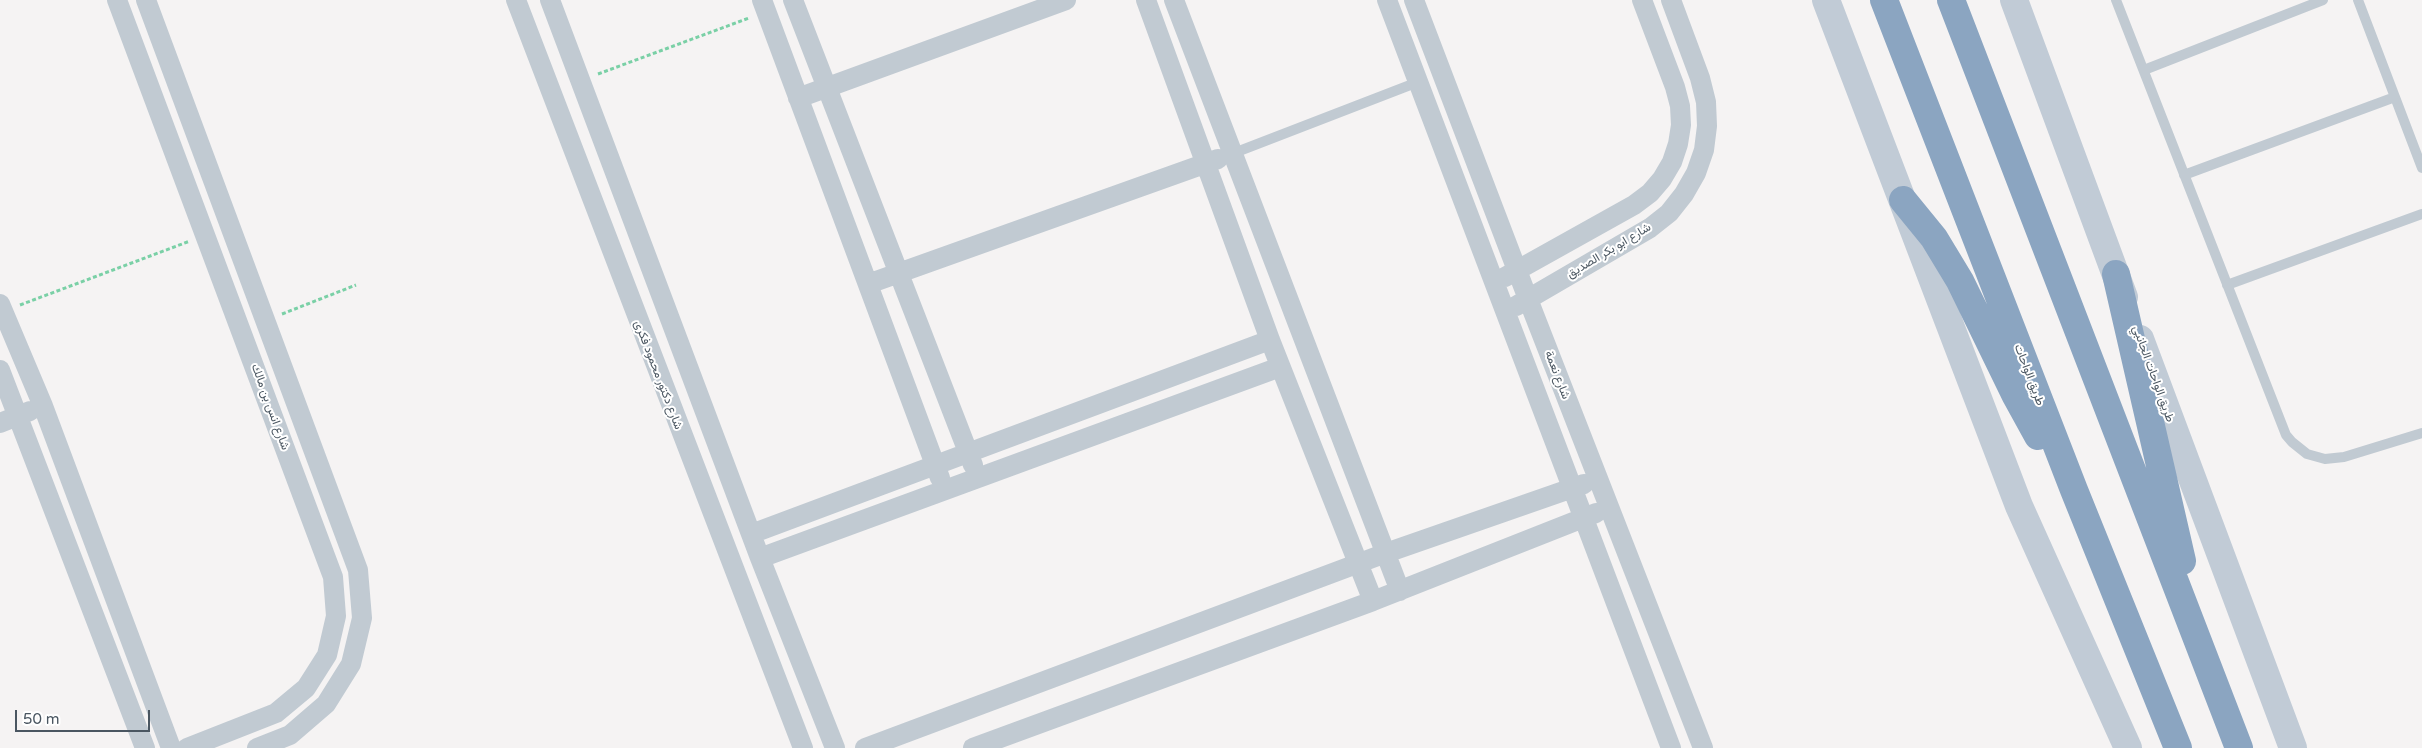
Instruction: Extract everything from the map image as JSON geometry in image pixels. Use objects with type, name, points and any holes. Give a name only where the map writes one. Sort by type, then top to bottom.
[{"type":"highway","name":"طريق الواحات","points":[[1884,0],[2074,490],[2178,748]]},
{"type":"highway","points":[[1951,0],[2239,748]]},
{"type":"highway","points":[[1902,200],[1948,259],[2032,427],[2050,458],[2074,490]]},
{"type":"highway","points":[[2116,274],[2204,658]]},
{"type":"street","name":"شارع انس بن مالك","points":[[117,0],[333,577],[336,616],[327,655],[306,688],[276,713],[187,748]]},
{"type":"street","name":"شارع انس بن مالك","points":[[146,0],[358,570],[362,618],[350,664],[326,704],[290,735],[257,748]]},
{"type":"street","name":"شارع دكتور محمود فكرى","points":[[516,0],[639,325],[803,748]]},
{"type":"street","points":[[550,0],[760,558],[836,748]]},
{"type":"street","points":[[794,0],[978,478]]},
{"type":"street","points":[[798,98],[1066,0]]},
{"type":"street","points":[[1146,0],[1280,367],[1373,601]]},
{"type":"street","points":[[1174,0],[1400,591]]},
{"type":"street","name":"شارع نعمة","points":[[1387,0],[1585,517],[1671,748]]},
{"type":"street","name":"شارع نعمة","points":[[1414,0],[1703,748]]},
{"type":"street","points":[[1495,282],[1634,205],[1650,193],[1662,179],[1672,162],[1680,134],[1680,106],[1675,87],[1642,0]]},
{"type":"street","name":"شارع ابو بكر الصديق","points":[[1506,312],[1650,228],[1669,213],[1696,173],[1704,150],[1707,126],[1706,102],[1700,78],[1671,0]]},
{"type":"street","points":[[1826,0],[2019,506],[2128,748]]},
{"type":"street","name":"طريق الواحات الجانبي","points":[[2014,0],[2293,748]]},
{"type":"street","points":[[764,6],[945,490]]},
{"type":"street","points":[[868,284],[1234,153]]},
{"type":"street","points":[[2,308],[44,406],[171,748]]},
{"type":"street","points":[[639,325],[667,312]]},
{"type":"street","points":[[241,330],[265,321]]},
{"type":"street","points":[[751,534],[1270,340]]},
{"type":"street","points":[[760,558],[1280,367]]},
{"type":"street","points":[[0,370],[145,748]]},
{"type":"street","points":[[0,423],[44,406]]},
{"type":"street","points":[[866,748],[1386,553],[1573,487],[1598,480]]},
{"type":"street","points":[[973,748],[1400,591],[1609,508]]},
{"type":"lane","points":[[2116,0],[2286,435],[2299,449],[2316,457],[2335,459],[2422,433]]},
{"type":"lane","points":[[2144,70],[2323,0]]},
{"type":"lane","points":[[2358,0],[2422,168]]},
{"type":"lane","points":[[1234,153],[1418,82]]},
{"type":"lane","points":[[2184,175],[2395,97]]},
{"type":"lane","points":[[2227,285],[2422,214]]},
{"type":"path","points":[[580,81],[764,6]]},
{"type":"path","points":[[2,308],[206,235]]},
{"type":"path","points":[[265,321],[356,285]]}]
